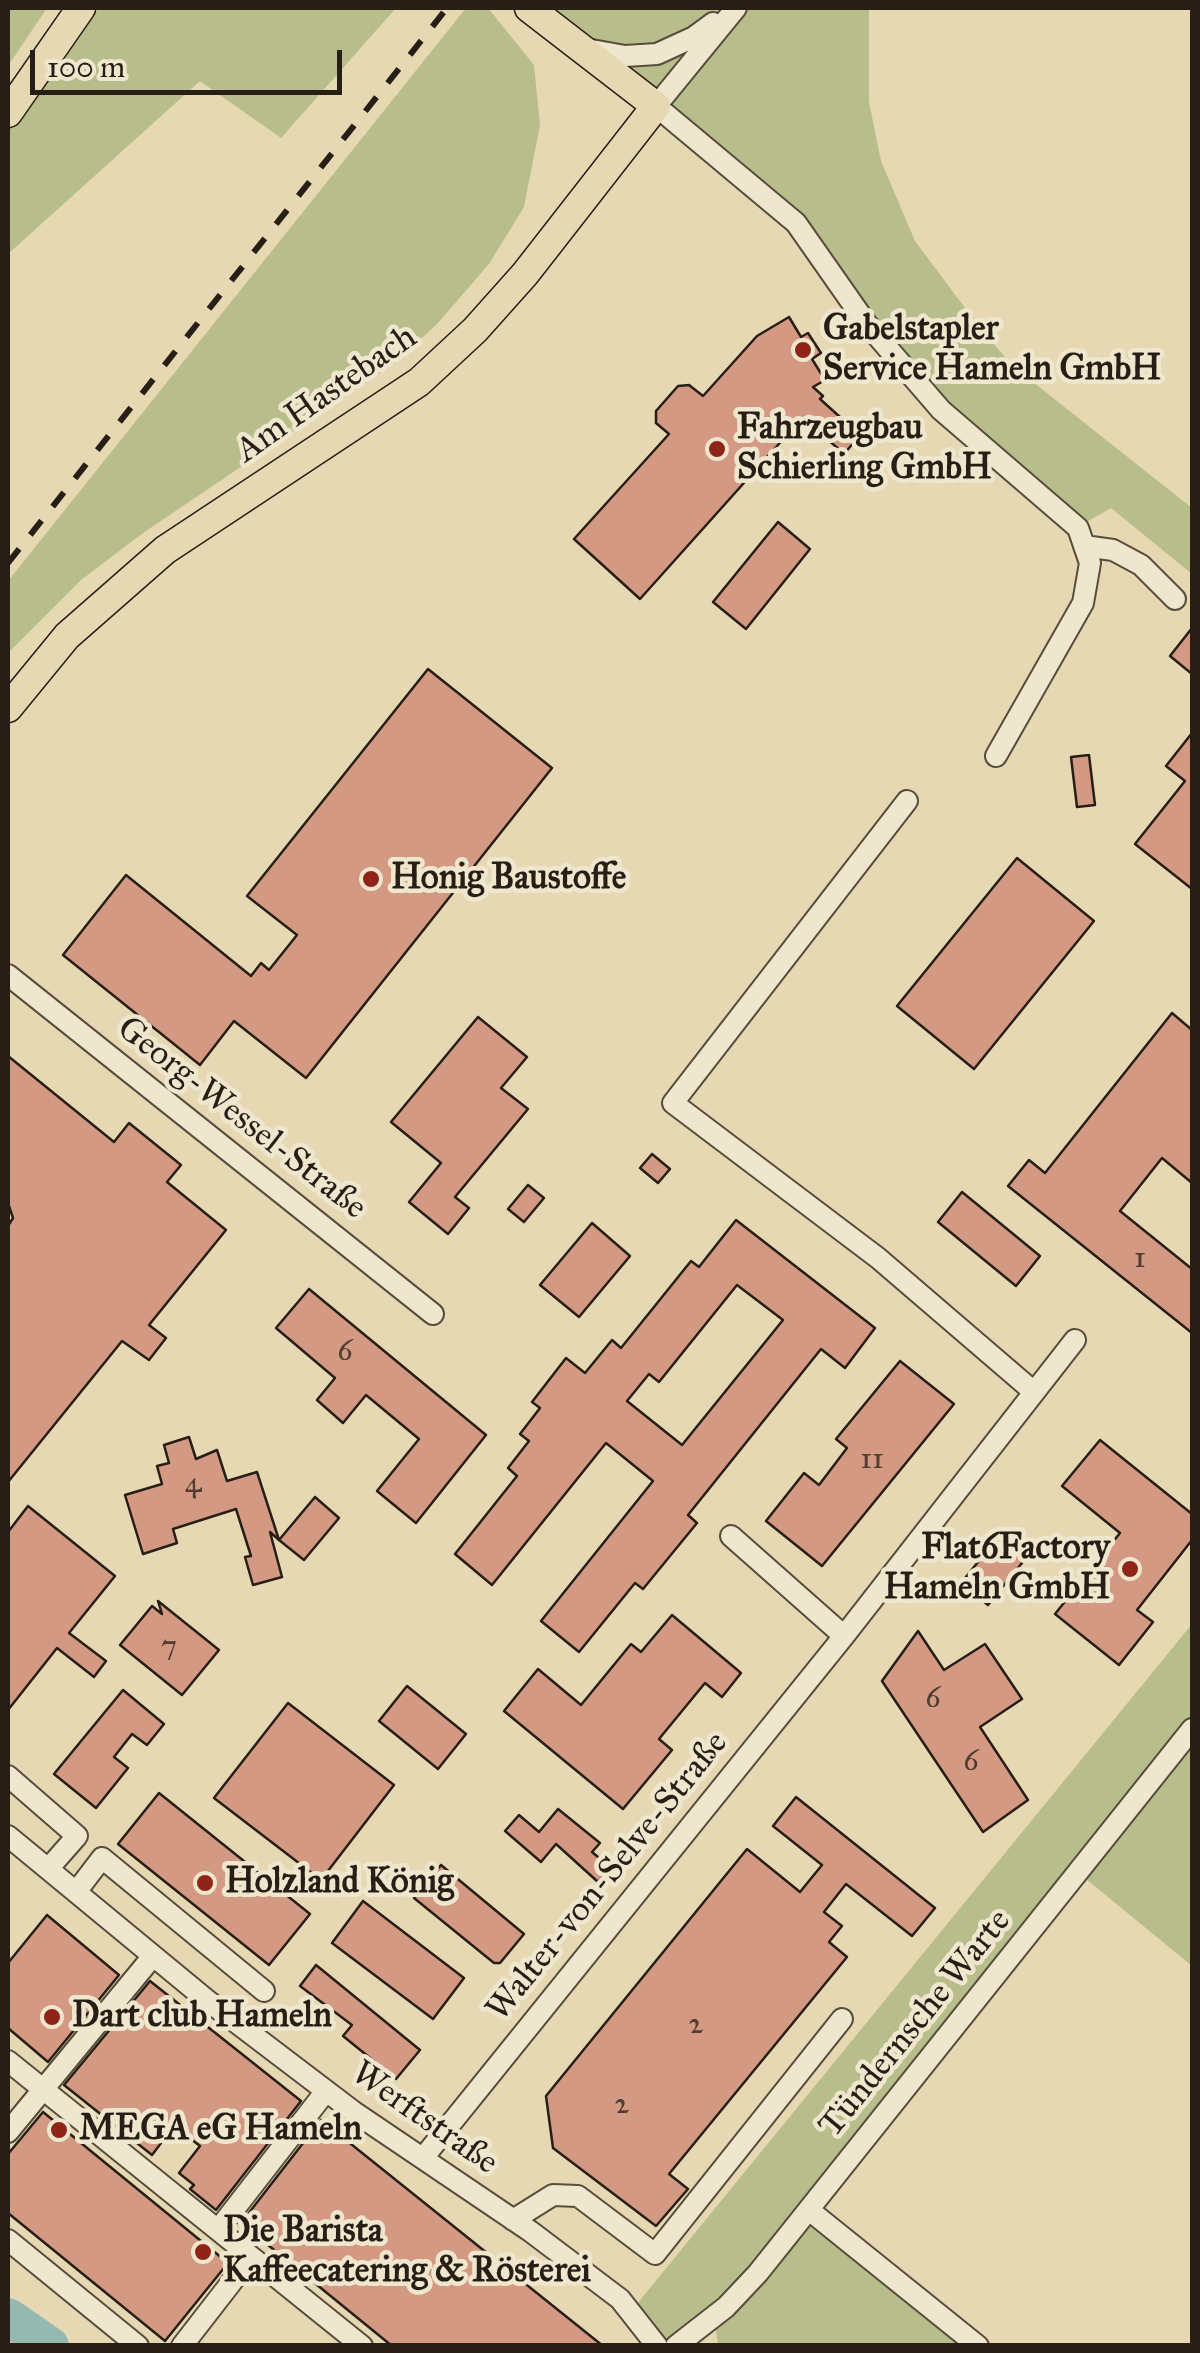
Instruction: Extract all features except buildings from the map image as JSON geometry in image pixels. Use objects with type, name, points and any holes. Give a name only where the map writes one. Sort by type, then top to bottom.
[{"type":"main road","points":[[9,112],[81,8]]},
{"type":"main road","points":[[529,8],[656,106]]},
{"type":"main road","name":"Am Hastebach","points":[[8,708],[67,636],[165,550],[291,469],[433,369],[525,274],[656,106]]},
{"type":"street","points":[[582,48],[625,56],[657,54],[694,37],[735,8]]},
{"type":"street","points":[[735,8],[656,106],[796,223],[866,323],[941,410],[1078,528],[1090,563],[1083,603],[996,756]]},
{"type":"street","points":[[1084,546],[1113,550],[1140,565],[1175,599]]},
{"type":"street","points":[[907,801],[673,1103],[878,1258],[1034,1392]]},
{"type":"street","name":"Georg-Wessel-Straße","points":[[8,975],[433,1314]]},
{"type":"street","name":"Walter-von-Selve-Straße","points":[[423,2158],[844,1636],[1075,1340]]},
{"type":"street","points":[[731,1536],[844,1636]]},
{"type":"street","name":"Tündernsche Warte","points":[[676,2346],[726,2308],[809,2210],[1192,1730]]},
{"type":"street","points":[[8,1776],[77,1836],[48,1870]]},
{"type":"street","name":"Werftstraße","points":[[8,1836],[326,2092],[620,2299],[656,2346]]},
{"type":"street","points":[[76,1892],[102,1858],[264,1991]]},
{"type":"street","points":[[8,2132],[153,1956]]},
{"type":"street","points":[[513,2220],[553,2195],[578,2196],[655,2254],[842,2019]]},
{"type":"street","points":[[8,2061],[362,2346]]},
{"type":"street","points":[[218,2230],[326,2092]]},
{"type":"street","points":[[809,2210],[978,2346]]},
{"type":"street","points":[[8,2240],[138,2346]]},
{"type":"street","points":[[182,2346],[252,2257]]},
{"type":"green space","points":[[8,8],[47,8],[8,66]]},
{"type":"green space","points":[[82,8],[396,8],[281,138],[200,81],[8,254],[8,116]]},
{"type":"green space","points":[[466,8],[488,8],[534,65],[540,125],[524,207],[489,264],[437,324],[396,362],[143,533],[81,580],[8,653],[8,581]]},
{"type":"green space","points":[[531,8],[737,8],[656,104]]},
{"type":"green space","points":[[740,8],[869,8],[869,102],[881,161],[915,241],[1014,367],[1192,508],[1192,574],[1111,508],[1078,527],[942,409],[797,222],[659,106]]},
{"type":"green space","points":[[1192,1624],[1192,1727],[809,2210],[978,2345],[718,2345],[714,2317],[672,2345],[658,2345],[632,2310]]},
{"type":"green space","points":[[1192,1736],[1192,1966],[1080,1874]]},
{"type":"waterway","points":[[8,2317],[50,2346]]},
{"type":"railway","points":[[8,563],[447,8]]},
{"type":"place","name":"Gabelstapler Service Hameln GmbH","points":[[803,350]]},
{"type":"place","name":"Fahrzeugbau Schierling GmbH","points":[[717,449]]},
{"type":"place","name":"Honig Baustoffe","points":[[371,879]]},
{"type":"place","name":"Flat6Factory Hameln GmbH","points":[[1130,1569]]},
{"type":"place","name":"Holzland König","points":[[205,1883]]},
{"type":"place","name":"Dart club Hameln","points":[[52,2017]]},
{"type":"place","name":"MEGA eG Hameln","points":[[59,2130]]},
{"type":"place","name":"Die Barista Kaffeecatering & Rösterei","points":[[203,2252]]}]
